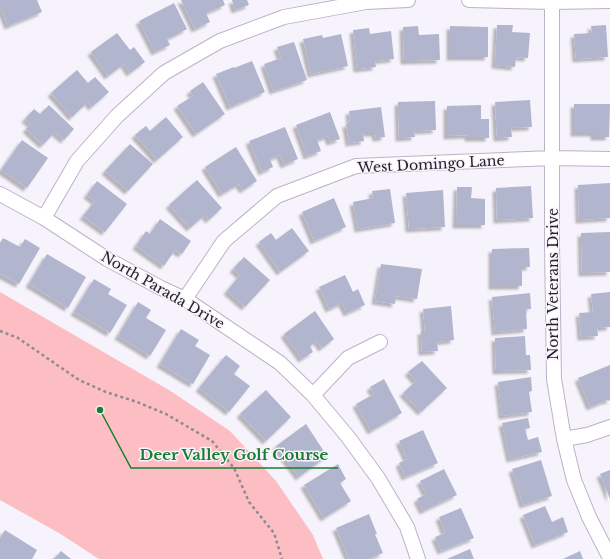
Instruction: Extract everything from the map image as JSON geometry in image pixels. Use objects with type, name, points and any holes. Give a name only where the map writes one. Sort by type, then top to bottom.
[{"type":"street","points":[[44,218],[77,161],[117,116],[164,72],[220,41],[284,17],[366,2],[408,0]]},
{"type":"street","points":[[469,0],[610,1]]},
{"type":"street","name":"North Veterans Drive","points":[[552,1],[552,244],[554,379],[564,439],[577,487],[589,517],[610,558]]},
{"type":"street","name":"West Domingo Lane","points":[[185,299],[224,241],[277,196],[356,166],[553,158],[610,159]]},
{"type":"street","name":"North Parada Drive","points":[[0,194],[44,218],[107,259],[185,299],[280,363],[313,395],[348,437],[378,478],[407,527],[418,559]]},
{"type":"street","points":[[313,395],[348,358],[380,342]]},
{"type":"street","points":[[564,439],[587,435],[610,426]]},
{"type":"path","points":[[0,330],[18,338],[79,380],[106,392],[137,402],[166,414],[212,441],[234,468],[249,502],[274,532],[282,559]]},
{"type":"shaded area","points":[[0,292],[169,390],[230,431],[276,481],[313,535],[323,559],[99,559],[59,533],[0,500]]},
{"type":"building","points":[[0,0],[37,0],[42,12],[8,26],[0,6]]},
{"type":"building","points":[[181,0],[223,0],[225,5],[206,13],[210,22],[195,29]]},
{"type":"building","points":[[232,0],[247,0],[249,5],[235,10]]},
{"type":"building","points":[[174,3],[187,29],[167,39],[170,45],[155,52],[139,21]]},
{"type":"building","points":[[497,25],[513,25],[512,32],[530,33],[528,58],[516,57],[515,67],[495,65]]},
{"type":"building","points":[[606,25],[608,57],[576,59],[574,34],[592,33],[591,26]]},
{"type":"building","points":[[418,26],[419,35],[439,34],[440,60],[404,61],[403,27]]},
{"type":"building","points":[[450,26],[488,27],[488,57],[450,57]]},
{"type":"building","points":[[369,28],[370,34],[391,31],[394,59],[375,61],[376,67],[357,69],[353,30]]},
{"type":"building","points":[[117,33],[130,50],[134,47],[145,62],[130,73],[124,64],[108,76],[91,52]]},
{"type":"building","points":[[341,34],[348,66],[311,74],[303,39],[322,35],[323,38]]},
{"type":"building","points":[[294,42],[307,80],[273,91],[264,64],[281,58],[277,47]]},
{"type":"building","points":[[252,61],[265,92],[230,107],[216,74]]},
{"type":"building","points":[[77,70],[88,83],[95,77],[109,92],[92,107],[88,102],[72,117],[51,93]]},
{"type":"building","points":[[203,82],[225,114],[196,134],[177,106],[193,96],[190,91]]},
{"type":"building","points":[[530,100],[532,127],[511,128],[512,137],[497,138],[495,102]]},
{"type":"building","points":[[435,101],[436,130],[414,131],[415,137],[399,138],[398,102]]},
{"type":"building","points":[[574,104],[610,104],[609,137],[594,137],[594,133],[574,133]]},
{"type":"building","points":[[49,105],[74,129],[64,140],[55,132],[43,145],[26,129],[31,124],[25,119],[34,109],[40,114]]},
{"type":"building","points":[[481,105],[481,119],[489,119],[489,138],[468,138],[468,135],[447,136],[447,106]]},
{"type":"building","points":[[381,107],[385,137],[376,138],[375,133],[363,133],[364,141],[349,143],[346,124],[350,123],[349,111]]},
{"type":"building","points":[[330,112],[340,139],[330,142],[328,136],[317,140],[321,151],[307,156],[296,125]]},
{"type":"building","points":[[166,117],[183,137],[157,160],[135,135],[146,126],[150,131]]},
{"type":"building","points":[[285,127],[298,159],[284,165],[280,155],[270,159],[273,167],[262,172],[249,141]]},
{"type":"building","points":[[22,140],[48,158],[27,188],[1,170]]},
{"type":"building","points":[[130,144],[153,164],[128,191],[105,171]]},
{"type":"building","points":[[236,147],[257,181],[243,190],[239,184],[222,194],[205,167]]},
{"type":"building","points":[[197,180],[222,208],[209,220],[205,215],[190,228],[169,205]]},
{"type":"building","points":[[97,181],[127,204],[105,232],[83,216],[95,201],[87,195]]},
{"type":"building","points":[[610,183],[610,218],[579,220],[578,185]]},
{"type":"building","points":[[531,186],[533,218],[497,220],[496,188]]},
{"type":"building","points":[[457,187],[472,187],[471,198],[485,199],[485,225],[456,225]]},
{"type":"building","points":[[390,189],[395,223],[358,229],[353,202],[373,198],[372,191]]},
{"type":"building","points":[[443,190],[445,227],[409,229],[406,193]]},
{"type":"building","points":[[334,198],[346,227],[314,241],[302,212]]},
{"type":"building","points":[[160,219],[191,241],[182,254],[175,250],[164,266],[136,246],[146,231],[150,234]]},
{"type":"building","points":[[292,228],[309,251],[280,272],[259,242],[271,233],[276,240]]},
{"type":"building","points":[[610,232],[610,272],[582,273],[581,233]]},
{"type":"building","points":[[3,238],[20,247],[25,239],[40,248],[19,284],[0,274],[0,243]]},
{"type":"building","points":[[529,248],[530,267],[522,267],[522,286],[492,286],[492,249]]},
{"type":"building","points":[[47,254],[86,277],[68,308],[29,284]]},
{"type":"building","points":[[244,257],[270,280],[245,307],[227,291],[240,275],[233,269]]},
{"type":"building","points":[[381,264],[422,269],[417,299],[396,296],[395,304],[375,301]]},
{"type":"building","points":[[345,275],[353,292],[358,289],[365,305],[347,313],[342,303],[329,309],[319,287]]},
{"type":"building","points":[[94,279],[111,289],[108,294],[127,305],[110,333],[74,312]]},
{"type":"building","points":[[610,292],[610,327],[597,328],[598,336],[581,337],[579,313],[593,312],[591,294]]},
{"type":"building","points":[[530,293],[531,309],[526,309],[527,329],[495,332],[492,297]]},
{"type":"building","points":[[138,302],[151,310],[146,318],[166,330],[150,356],[118,336]]},
{"type":"building","points":[[451,306],[454,340],[437,342],[438,351],[422,352],[421,331],[425,331],[423,309]]},
{"type":"building","points":[[315,311],[334,339],[322,348],[317,341],[310,346],[313,352],[302,359],[284,334]]},
{"type":"building","points":[[181,329],[199,340],[195,346],[210,355],[193,384],[160,364]]},
{"type":"building","points":[[525,336],[526,355],[530,355],[531,370],[496,371],[495,338]]},
{"type":"building","points":[[226,355],[240,366],[234,374],[250,386],[229,412],[199,388]]},
{"type":"building","points":[[422,361],[447,388],[421,412],[403,393],[416,381],[408,372]]},
{"type":"building","points":[[610,365],[610,400],[590,407],[578,378]]},
{"type":"building","points":[[531,377],[532,391],[529,392],[532,412],[502,416],[498,382]]},
{"type":"building","points":[[384,379],[402,413],[371,431],[356,404],[374,394],[370,387]]},
{"type":"building","points":[[266,390],[291,417],[266,441],[240,414]]},
{"type":"building","points":[[528,418],[530,428],[525,429],[528,440],[538,437],[542,452],[510,459],[502,423]]},
{"type":"building","points":[[306,424],[327,456],[299,477],[276,446]]},
{"type":"building","points":[[423,430],[438,463],[405,477],[399,463],[407,459],[399,441]]},
{"type":"building","points":[[541,460],[552,496],[523,505],[512,469]]},
{"type":"building","points":[[338,464],[346,479],[340,483],[351,501],[324,518],[304,485]]},
{"type":"building","points":[[444,469],[457,495],[423,511],[417,499],[426,494],[420,481]]},
{"type":"building","points":[[610,470],[610,499],[600,474]]},
{"type":"building","points":[[545,506],[552,522],[563,517],[568,532],[535,545],[523,515]]},
{"type":"building","points":[[461,508],[474,538],[441,551],[435,537],[445,533],[439,517]]},
{"type":"building","points":[[369,514],[383,553],[368,559],[349,559],[336,528]]},
{"type":"building","points":[[5,530],[37,550],[32,559],[0,559],[0,538]]},
{"type":"building","points":[[470,549],[474,559],[447,559]]},
{"type":"building","points":[[61,551],[71,559],[54,559]]},
{"type":"building","points":[[580,551],[583,559],[563,559]]},
{"type":"place","name":"Deer Valley Golf Course","points":[[100,410]]}]
